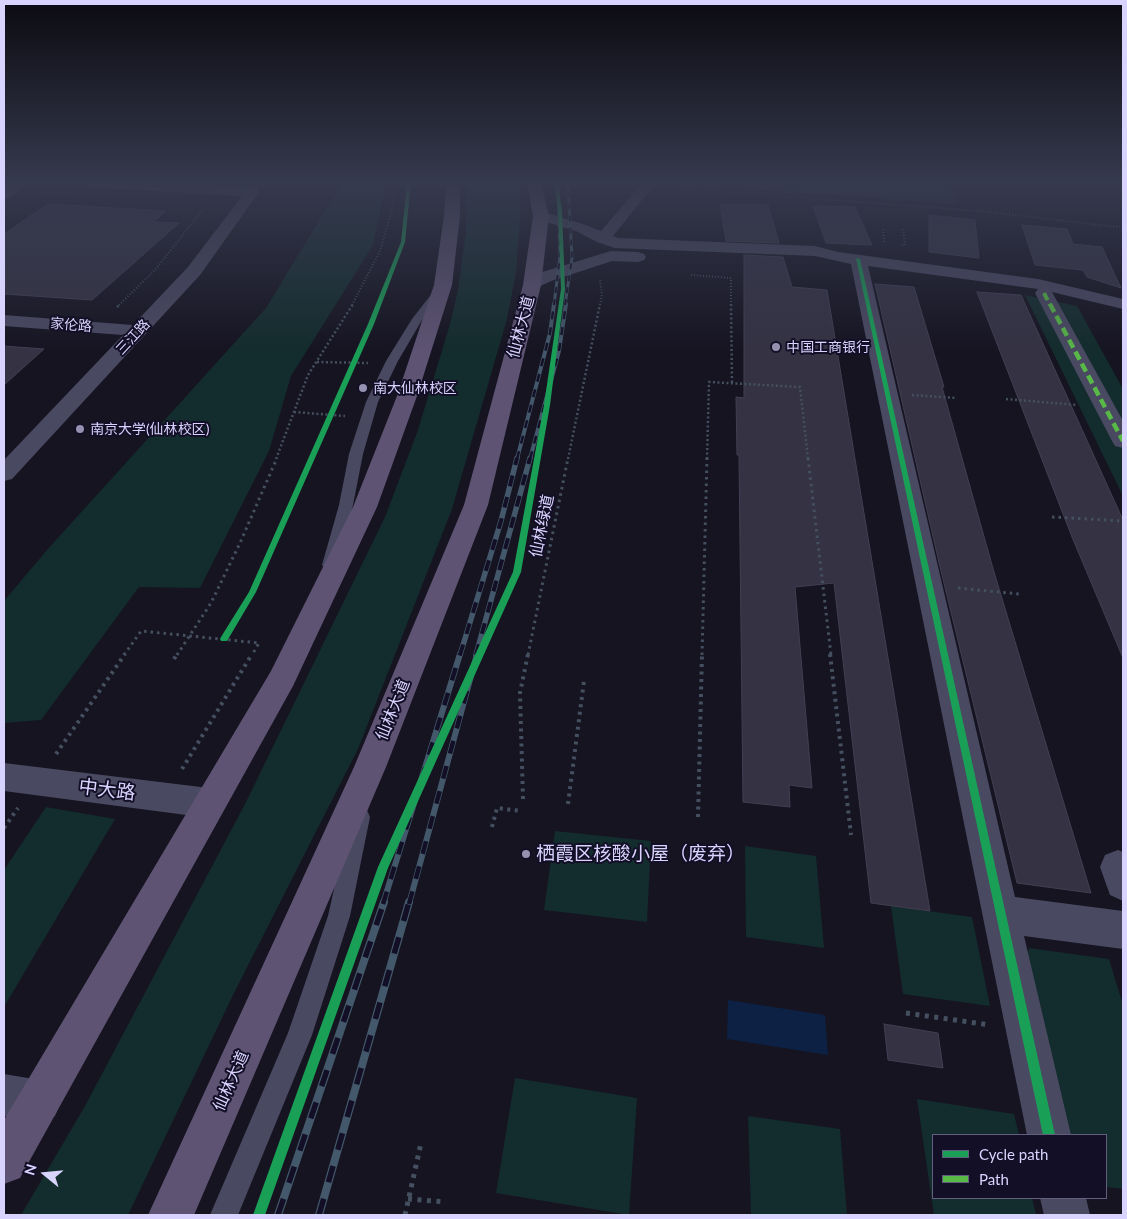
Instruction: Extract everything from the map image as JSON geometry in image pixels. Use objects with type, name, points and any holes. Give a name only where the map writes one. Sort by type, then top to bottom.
[{"type":"main road","points":[[4,1162],[22,1098],[209,803],[283,678],[326,589],[365,507],[407,396],[442,288],[449,240]]},
{"type":"main road","name":"仙林大道","points":[[171,1215],[370,767],[476,504],[532,285],[537,240]]},
{"type":"street","name":"三江路","points":[[4,474],[194,271],[217,240]]},
{"type":"street","points":[[607,240],[614,243],[815,251],[931,276],[1038,284],[1123,304]]},
{"type":"street","points":[[532,285],[545,277],[612,256],[819,264],[848,258]]},
{"type":"street","points":[[848,258],[886,393],[1049,1134]]},
{"type":"street","points":[[1044,293],[1123,441]]},
{"type":"street","name":"家伦路","points":[[4,320],[138,331]]},
{"type":"street","name":"中大路","points":[[4,777],[209,803]]},
{"type":"street","points":[[1001,914],[1123,930]]},
{"type":"street","points":[[1063,1199],[1067,1215]]},
{"type":"lane","points":[[326,589],[356,454],[372,402],[416,318],[442,288]]},
{"type":"lane","points":[[224,1215],[300,1035],[339,916],[370,767]]},
{"type":"path","points":[[117,307],[156,270],[179,240]]},
{"type":"path","points":[[174,659],[211,603],[272,470],[308,375],[360,293],[380,252],[383,240]]},
{"type":"path","points":[[898,244],[904,245],[903,240]]},
{"type":"path","points":[[884,243],[891,244]]},
{"type":"path","points":[[691,275],[731,278],[732,383]]},
{"type":"path","points":[[316,362],[355,359],[371,363]]},
{"type":"path","points":[[350,371],[355,359]]},
{"type":"path","points":[[698,817],[709,382],[800,388],[851,835]]},
{"type":"path","points":[[886,393],[957,398]]},
{"type":"path","points":[[1006,400],[1080,405]]},
{"type":"path","points":[[326,424],[334,406]]},
{"type":"path","points":[[294,412],[347,416]]},
{"type":"path","points":[[1052,517],[1123,521]]},
{"type":"path","points":[[928,586],[1020,594]]},
{"type":"path","points":[[4,828],[141,631],[259,643],[164,798]]},
{"type":"path","points":[[224,640],[229,632]]},
{"type":"path","points":[[568,804],[584,680]]},
{"type":"path","points":[[492,826],[497,808],[520,811]]},
{"type":"path","points":[[906,1013],[1026,1031]]},
{"type":"path","points":[[405,1215],[420,1143]]},
{"type":"path","points":[[408,1198],[446,1202]]},
{"type":"green space","points":[[307,240],[374,240],[373,245],[291,376],[269,451],[200,588],[139,587],[41,720],[4,723],[4,601],[47,550],[266,308]]},
{"type":"green space","points":[[465,240],[518,240],[516,272],[507,319],[452,509],[358,749],[233,995],[128,1215],[21,1215],[85,1106],[245,804],[385,517],[418,430],[450,324],[458,290]]},
{"type":"green space","points":[[1025,295],[1077,306],[1123,389],[1123,496]]},
{"type":"green space","points":[[46,807],[115,819],[4,1007],[4,870]]},
{"type":"green space","points":[[555,831],[651,841],[647,922],[544,910]]},
{"type":"green space","points":[[745,846],[816,856],[824,948],[746,937]]},
{"type":"green space","points":[[891,906],[972,917],[990,1006],[903,994]]},
{"type":"green space","points":[[1029,948],[1109,959],[1123,1005],[1123,1189],[1107,1187],[1107,1134],[1062,1134],[1023,971]]},
{"type":"green space","points":[[515,1078],[637,1098],[629,1215],[496,1193]]},
{"type":"green space","points":[[917,1099],[1014,1114],[1019,1134],[932,1134],[932,1199],[1032,1199],[1036,1215],[934,1215]]},
{"type":"green space","points":[[748,1116],[840,1129],[847,1215],[751,1215]]},
{"type":"water","points":[[728,1000],[825,1015],[828,1055],[727,1039]]},
{"type":"building","points":[[4,240],[160,240],[92,300],[4,294]]},
{"type":"building","points":[[778,240],[779,243],[726,241]]},
{"type":"building","points":[[825,240],[870,240],[872,245],[826,243]]},
{"type":"building","points":[[929,240],[977,240],[979,258],[929,252]]},
{"type":"building","points":[[1027,240],[1071,240],[1073,244],[1102,247],[1121,288],[1087,277],[1083,270],[1035,265]]},
{"type":"building","points":[[744,255],[783,257],[792,287],[827,290],[930,911],[871,903],[834,583],[795,587],[812,788],[789,785],[790,807],[743,802],[739,455],[737,455],[736,397],[744,398]]},
{"type":"building","points":[[875,284],[914,287],[944,387],[942,387],[994,572],[1091,893],[1017,883],[940,567]]},
{"type":"building","points":[[977,292],[1021,295],[1123,520],[1123,658],[1072,537]]},
{"type":"building","points":[[4,346],[44,349],[4,385]]},
{"type":"building","points":[[884,1024],[938,1033],[943,1068],[888,1060]]},
{"type":"railway","points":[[554,305],[560,256],[560,240]]},
{"type":"railway","points":[[565,305],[572,258],[571,240]]},
{"type":"railway","points":[[517,459],[550,333],[554,304]]},
{"type":"railway","points":[[530,459],[559,351],[566,304]]},
{"type":"railway","points":[[460,655],[501,521],[517,458]]},
{"type":"railway","points":[[476,655],[530,458]]},
{"type":"railway","points":[[383,904],[460,654]]},
{"type":"railway","points":[[409,904],[477,654]]},
{"type":"railway","points":[[278,1215],[384,902]]},
{"type":"railway","points":[[319,1215],[409,902]]},
{"type":"marked path","points":[[1044,293],[1123,441]]},
{"type":"cycle path","points":[[224,639],[252,592],[371,324],[403,240]]},
{"type":"cycle path","name":"仙林绿道","points":[[259,1215],[383,867],[517,572],[547,405],[563,289],[561,240]]},
{"type":"cycle path","points":[[858,259],[1049,1134]]},
{"type":"place","name":"中国工商银行","points":[[776,347]]},
{"type":"place","name":"南大仙林校区","points":[[363,388]]},
{"type":"place","name":"南京大学(仙林校区)","points":[[80,429]]},
{"type":"place","name":"栖霞区核酸小屋（废弃）","points":[[526,854]]}]
